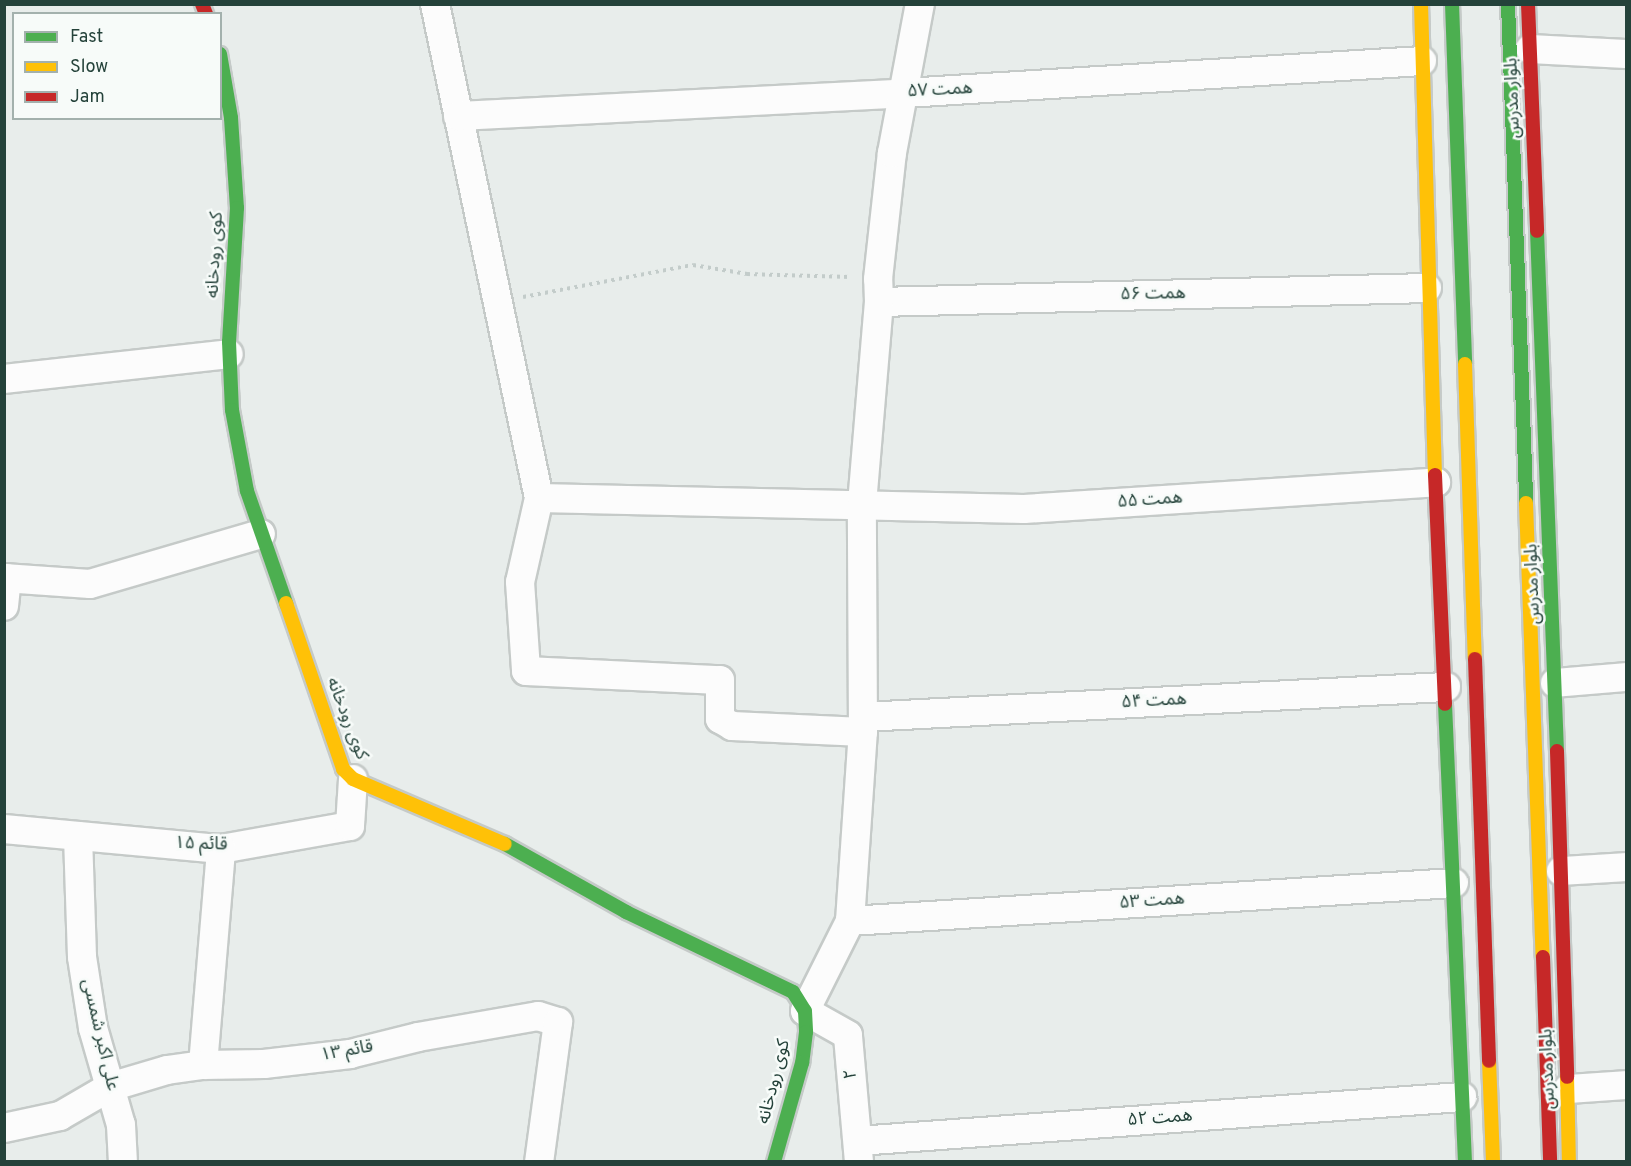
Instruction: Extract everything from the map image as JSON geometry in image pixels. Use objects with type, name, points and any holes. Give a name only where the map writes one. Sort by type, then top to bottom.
[{"type":"street","points":[[435,4],[539,498]]},
{"type":"street","points":[[805,1011],[849,921],[863,724],[862,504],[892,153],[920,4]]},
{"type":"street","points":[[1421,4],[1428,288],[1464,1161]]},
{"type":"street","points":[[1452,4],[1493,1161]]},
{"type":"street","name":"بلوار مدرس","points":[[1508,4],[1550,1161]]},
{"type":"street","name":"بلوار مدرس","points":[[1528,4],[1555,683],[1569,1161]]},
{"type":"street","points":[[1530,49],[1626,54]]},
{"type":"street","name":"همت ۵۷","points":[[458,116],[905,93],[1422,61]]},
{"type":"street","name":"کوی رودخانه","points":[[222,66],[231,118],[237,208],[229,354],[232,410],[247,491],[343,769],[353,779],[492,837],[626,912],[778,982],[793,992],[805,1011],[806,1032],[802,1063],[774,1161]]},
{"type":"street","name":"همت ۵۶","points":[[879,290],[1428,288]]},
{"type":"street","points":[[4,379],[229,354]]},
{"type":"street","name":"همت ۵۵","points":[[539,498],[1024,509],[1436,482]]},
{"type":"street","name":"همت ۵۴","points":[[539,498],[520,582],[526,671],[720,680],[720,719],[732,726],[863,724],[1446,687]]},
{"type":"street","points":[[5,588],[90,584],[261,534]]},
{"type":"street","points":[[1555,683],[1626,677]]},
{"type":"street","name":"قائم ۱۵","points":[[4,829],[221,849],[350,826],[353,779]]},
{"type":"street","name":"علی اکبر شمسی","points":[[78,836],[82,957],[93,1028],[121,1125],[123,1161]]},
{"type":"street","points":[[203,1065],[221,849]]},
{"type":"street","points":[[1561,871],[1626,867]]},
{"type":"street","name":"همت ۵۳","points":[[849,921],[1454,883]]},
{"type":"street","name":"۲","points":[[805,1011],[848,1035],[858,1151]]},
{"type":"street","name":"قائم ۱۳","points":[[4,1128],[60,1116],[110,1087],[167,1070],[203,1065],[264,1064],[350,1054],[418,1037],[538,1016],[558,1022],[539,1161]]},
{"type":"street","points":[[1568,1089],[1626,1085]]},
{"type":"street","name":"همت ۵۲","points":[[858,1151],[1462,1096]]},
{"type":"path","points":[[498,302],[693,265],[747,274],[792,273],[879,290]]},
{"type":"traffic: fast","points":[[1452,4],[1465,364]]},
{"type":"traffic: fast","points":[[1508,4],[1526,503]]},
{"type":"traffic: fast","points":[[222,66],[231,118],[237,208],[229,342],[232,410],[247,491],[286,603]]},
{"type":"traffic: fast","points":[[1537,231],[1557,751]]},
{"type":"traffic: fast","points":[[1445,704],[1465,1162]]},
{"type":"traffic: fast","points":[[505,844],[626,912],[793,992],[805,1011],[806,1032],[802,1063],[774,1162]]},
{"type":"traffic: slow","points":[[1421,4],[1435,475]]},
{"type":"traffic: slow","points":[[1465,364],[1475,659]]},
{"type":"traffic: slow","points":[[1526,503],[1543,957]]},
{"type":"traffic: slow","points":[[286,603],[343,769],[353,779],[505,844]]},
{"type":"traffic: slow","points":[[1489,1061],[1493,1162]]},
{"type":"traffic: slow","points":[[1567,1077],[1569,1162]]},
{"type":"traffic: jam","points":[[202,4],[205,12]]},
{"type":"traffic: jam","points":[[1528,4],[1537,231]]},
{"type":"traffic: jam","points":[[1435,475],[1445,704]]},
{"type":"traffic: jam","points":[[1475,659],[1489,1061]]},
{"type":"traffic: jam","points":[[1557,751],[1567,1077]]},
{"type":"traffic: jam","points":[[1543,957],[1550,1162]]}]
